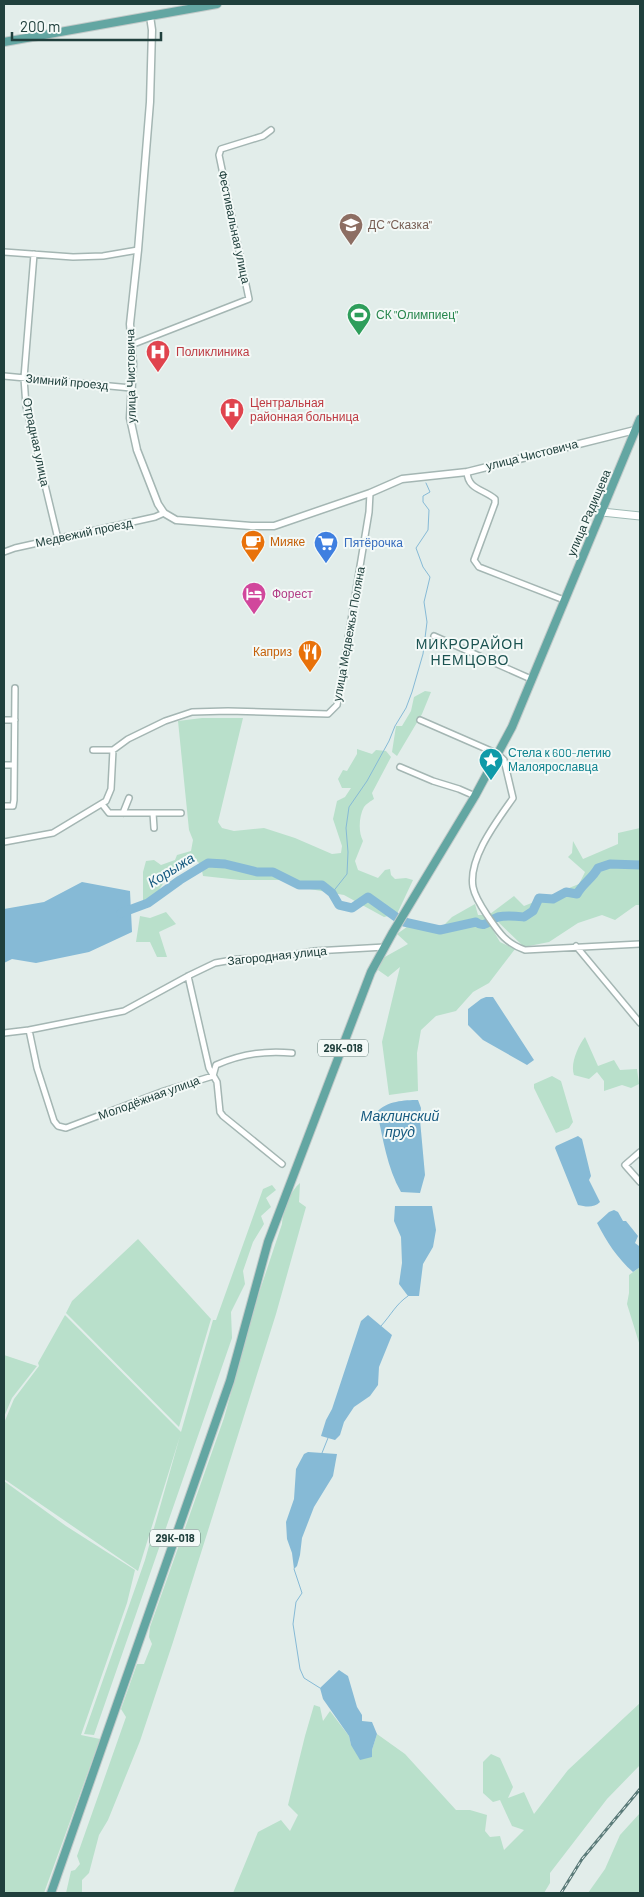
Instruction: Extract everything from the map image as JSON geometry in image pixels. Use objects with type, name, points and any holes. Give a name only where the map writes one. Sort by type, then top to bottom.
[{"type":"main road","points":[[4,42],[217,4]]},
{"type":"main road","name":"улица Радищева","points":[[531,680],[640,420]]},
{"type":"main road","points":[[602,512],[640,516]]},
{"type":"main road","name":"29К-018","points":[[51,1893],[230,1381],[268,1242],[371,972],[475,796],[512,727],[531,680]]},
{"type":"street","name":"улица Чистовича","points":[[150,16],[152,72],[138,250],[130,324],[133,364],[130,418],[133,436],[158,504],[164,513],[176,520],[274,526],[370,493],[402,479],[467,472],[635,430]]},
{"type":"street","name":"Фестивальная улица","points":[[131,345],[193,319],[249,299],[218,155],[220,149],[263,136],[271,130]]},
{"type":"street","points":[[4,252],[73,257],[103,256],[138,250]]},
{"type":"street","name":"Отрадная улица","points":[[34,254],[24,378],[26,406],[58,539]]},
{"type":"street","name":"Зимний проезд","points":[[4,376],[131,388]]},
{"type":"street","points":[[467,472],[467,480],[476,488],[495,498],[495,503],[474,560],[479,567],[564,600]]},
{"type":"street","name":"улица Медвежья Поляна","points":[[113,750],[128,739],[165,721],[192,712],[228,711],[328,714],[333,711],[338,705],[369,512],[370,493]]},
{"type":"street","name":"Медвежий проезд","points":[[4,552],[15,548],[156,518],[164,513]]},
{"type":"street","points":[[434,636],[531,680]]},
{"type":"street","points":[[4,806],[13,806],[15,688]]},
{"type":"street","points":[[4,720],[15,720]]},
{"type":"street","points":[[420,720],[498,754],[504,760],[513,798],[479,851],[473,873],[473,888],[479,902],[501,935],[512,945],[525,950],[640,944]]},
{"type":"street","points":[[4,842],[53,833],[106,801],[111,789],[113,750],[93,750]]},
{"type":"street","points":[[4,765],[14,765]]},
{"type":"street","points":[[400,767],[433,781],[459,788],[475,796]]},
{"type":"street","points":[[123,813],[129,798]]},
{"type":"street","points":[[102,804],[109,813],[181,813]]},
{"type":"street","points":[[153,813],[154,828]]},
{"type":"street","points":[[576,946],[640,1023]]},
{"type":"street","name":"Загородная улица","points":[[4,1033],[29,1030],[124,1011],[215,963],[238,959],[272,958],[314,951],[385,947]]},
{"type":"street","points":[[188,976],[209,1068],[216,1082],[220,1112],[282,1164]]},
{"type":"street","name":"Молодёжная улица","points":[[29,1030],[37,1068],[54,1121],[58,1126],[66,1128],[164,1091],[213,1076],[216,1065],[237,1056],[251,1052],[267,1051],[292,1053]]},
{"type":"street","points":[[640,1152],[626,1165],[640,1182]]},
{"type":"green space","points":[[425,691],[431,692],[422,714],[397,756],[392,752],[396,726],[402,726],[411,711],[414,697]]},
{"type":"green space","points":[[202,718],[243,718],[218,822],[222,828],[234,831],[264,828],[295,838],[332,854],[341,853],[342,846],[333,819],[337,801],[345,797],[351,788],[342,788],[338,779],[343,770],[347,771],[357,754],[357,749],[372,754],[376,750],[386,751],[391,757],[372,793],[374,799],[362,811],[360,829],[363,841],[355,861],[358,870],[378,878],[385,870],[390,869],[391,875],[395,879],[406,878],[413,880],[397,914],[384,917],[344,895],[304,888],[285,880],[240,880],[203,876],[201,865],[195,859],[171,871],[152,901],[143,904],[143,872],[146,861],[154,860],[161,865],[175,860],[177,855],[191,851],[193,840],[189,830],[178,721]]},
{"type":"green space","points":[[640,828],[640,905],[636,905],[615,920],[602,915],[578,923],[549,942],[524,947],[490,914],[514,896],[524,906],[579,884],[585,872],[568,857],[572,853],[573,841],[583,859],[618,844],[618,833]]},
{"type":"green space","points":[[475,904],[478,915],[484,915],[500,942],[515,949],[489,983],[473,992],[456,1011],[436,1016],[421,1030],[417,1053],[418,1091],[389,1095],[382,1042],[400,967],[388,977],[378,970],[383,958],[408,944],[397,934],[411,924],[442,927],[452,917]]},
{"type":"green space","points":[[166,912],[176,924],[159,932],[167,957],[157,957],[150,942],[136,942],[140,916],[150,918]]},
{"type":"green space","points":[[585,1037],[598,1066],[614,1060],[620,1070],[637,1069],[639,1084],[631,1088],[622,1085],[604,1091],[604,1081],[597,1072],[589,1079],[574,1075],[575,1055]]},
{"type":"green space","points":[[552,1076],[561,1081],[573,1122],[569,1128],[556,1133],[534,1088],[534,1084]]},
{"type":"green space","points":[[300,1183],[299,1202],[306,1207],[276,1314],[173,1642],[140,1741],[108,1820],[99,1835],[89,1873],[82,1880],[82,1893],[66,1893],[71,1871],[75,1870],[80,1864],[77,1856],[126,1717],[121,1709],[137,1664],[144,1664],[152,1644],[149,1637],[150,1627],[224,1418],[258,1296],[282,1224],[285,1207],[293,1191]]},
{"type":"green space","points":[[272,1185],[276,1190],[266,1198],[271,1207],[261,1216],[264,1224],[253,1242],[243,1271],[245,1284],[231,1312],[232,1338],[94,1735],[84,1734],[145,1560],[180,1436],[138,1571],[4,1479],[4,1423],[14,1399],[39,1366],[38,1363],[65,1315],[181,1432],[213,1320],[216,1320],[263,1189]]},
{"type":"green space","points":[[138,1239],[211,1319],[179,1427],[66,1313],[72,1301]]},
{"type":"green space","points":[[640,1267],[640,1346],[627,1304],[629,1275]]},
{"type":"green space","points":[[4,1355],[37,1366],[12,1398],[4,1417]]},
{"type":"green space","points":[[4,1481],[66,1526],[135,1570],[127,1603],[81,1735],[100,1739],[44,1893],[4,1893]]},
{"type":"green space","points":[[640,1703],[640,1765],[607,1799],[550,1873],[550,1883],[544,1893],[233,1893],[258,1832],[281,1820],[290,1831],[298,1815],[288,1805],[314,1705],[320,1707],[323,1721],[330,1711],[349,1736],[351,1745],[372,1750],[377,1734],[405,1754],[456,1810],[470,1810],[487,1815],[485,1831],[490,1837],[500,1836],[504,1850],[524,1830],[512,1826],[500,1800],[493,1802],[483,1793],[483,1762],[491,1754],[500,1758],[513,1787],[508,1798],[524,1792],[534,1814],[568,1770]]},
{"type":"green space","points":[[640,1813],[640,1893],[588,1893],[605,1869],[620,1835]]},
{"type":"water","points":[[82,882],[130,891],[132,932],[89,952],[36,963],[12,959],[4,963],[4,909],[44,902]]},
{"type":"water","points":[[486,997],[493,997],[534,1060],[527,1065],[483,1040],[468,1025],[468,1009]]},
{"type":"water","name":"Маклинский пруд","points":[[418,1100],[421,1108],[420,1120],[425,1175],[420,1193],[401,1192],[389,1163],[377,1112],[391,1103]]},
{"type":"water","points":[[578,1136],[582,1139],[591,1176],[589,1180],[600,1202],[593,1206],[578,1205],[555,1148]]},
{"type":"water","points":[[395,1206],[432,1206],[436,1230],[433,1247],[423,1264],[419,1296],[408,1296],[399,1284],[402,1263],[401,1237],[394,1221]]},
{"type":"water","points":[[614,1210],[618,1212],[623,1221],[626,1221],[638,1236],[635,1243],[639,1246],[640,1267],[633,1272],[613,1249],[597,1223]]},
{"type":"water","points":[[368,1315],[392,1335],[379,1367],[378,1385],[370,1396],[354,1407],[344,1422],[340,1435],[335,1440],[321,1436],[332,1409],[361,1321]]},
{"type":"water","points":[[308,1452],[337,1454],[333,1476],[314,1507],[302,1538],[297,1566],[294,1569],[292,1553],[287,1539],[286,1522],[294,1499],[296,1469],[304,1454]]},
{"type":"water","points":[[339,1670],[348,1676],[357,1707],[362,1715],[362,1721],[372,1722],[377,1734],[372,1757],[360,1760],[351,1745],[349,1736],[323,1699],[320,1688]]},
{"type":"waterway","points":[[332,893],[347,874],[346,828],[349,807],[367,781],[406,708],[423,654],[427,622],[424,602],[430,577],[423,567],[416,548],[428,530],[429,510],[423,502],[423,496],[430,492],[426,483]]},
{"type":"waterway","name":"Корыжа","points":[[121,913],[148,903],[208,863],[225,864],[257,872],[273,872],[299,885],[322,885],[332,893],[339,905],[352,908],[368,897],[396,917]]},
{"type":"waterway","name":"Корыжа","points":[[404,922],[440,930],[476,922],[482,925],[501,916],[524,917],[533,911],[539,898],[553,899],[566,892],[577,894],[598,868],[610,864],[640,865]]},
{"type":"waterway","points":[[381,1326],[408,1296]]},
{"type":"waterway","points":[[322,1453],[328,1438]]},
{"type":"waterway","points":[[294,1569],[302,1593],[296,1602],[293,1624],[300,1669],[304,1678],[320,1688]]},
{"type":"railway","points":[[561,1893],[582,1859],[640,1789]]},
{"type":"place","name":"ДС “Сказка\"","points":[[351,246]]},
{"type":"place","name":"СК \"Олимпиец\"","points":[[359,336]]},
{"type":"place","name":"Поликлиника","points":[[158,373]]},
{"type":"place","name":"Центральная районная больница","points":[[232,431]]},
{"type":"place","name":"Мияке","points":[[253,563]]},
{"type":"place","name":"Пятёрочка","points":[[326,564]]},
{"type":"place","name":"Форест","points":[[254,615]]},
{"type":"place","name":"Каприз","points":[[310,673]]},
{"type":"place","name":"Стела к 600-летию Малоярославца","points":[[491,781]]},
{"type":"district","name":"МИКРОРАЙОН НЕМЦОВО","points":[[470,652]]}]
